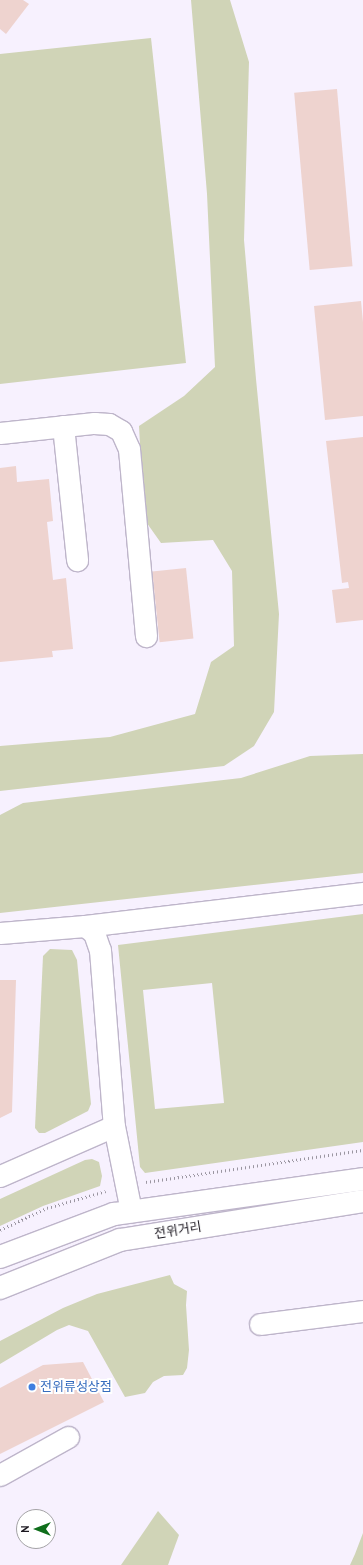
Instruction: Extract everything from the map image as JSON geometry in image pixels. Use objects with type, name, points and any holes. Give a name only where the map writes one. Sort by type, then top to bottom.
[{"type":"main road","name":"전위거리","points":[[0,1257],[114,1214],[363,1179]]},
{"type":"main road","name":"전위거리","points":[[0,1288],[120,1240],[363,1201]]},
{"type":"street","points":[[0,433],[94,423],[109,424],[121,431],[130,449],[146,636]]},
{"type":"street","points":[[63,426],[77,560]]},
{"type":"street","points":[[0,932],[85,926],[363,893]]},
{"type":"street","points":[[85,926],[94,933],[100,950],[114,1126],[130,1211]]},
{"type":"street","points":[[0,1176],[114,1126]]},
{"type":"street","points":[[260,1324],[363,1311]]},
{"type":"street","points":[[0,1475],[68,1437]]},
{"type":"green space","points":[[191,0],[230,0],[249,62],[244,240],[279,614],[274,712],[254,746],[224,766],[0,791],[0,746],[110,737],[195,714],[211,662],[234,646],[232,571],[213,540],[161,543],[144,519],[139,426],[184,396],[215,367],[207,194]]},
{"type":"green space","points":[[151,38],[186,363],[0,384],[0,54]]},
{"type":"green space","points":[[363,754],[363,873],[0,913],[0,815],[23,803],[241,778],[310,756]]},
{"type":"green space","points":[[363,914],[363,1142],[145,1173],[140,1167],[118,945]],"holes":[[[212,983],[224,1103],[155,1109],[143,990]]]},
{"type":"green space","points":[[50,949],[72,950],[77,960],[91,1104],[88,1111],[45,1133],[39,1133],[35,1128],[43,956]]},
{"type":"green space","points":[[92,1159],[99,1162],[102,1176],[100,1186],[43,1206],[0,1226],[0,1199],[85,1160]]},
{"type":"green space","points":[[170,1275],[174,1284],[187,1291],[186,1305],[189,1350],[187,1368],[183,1375],[164,1376],[153,1382],[145,1393],[125,1397],[88,1331],[69,1325],[57,1330],[0,1364],[0,1341],[63,1308],[97,1294]]},
{"type":"green space","points":[[158,1511],[179,1535],[168,1565],[121,1565]]},
{"type":"green space","points":[[363,1533],[363,1565],[350,1565],[355,1554]]},
{"type":"building","points":[[0,0],[23,0],[29,4],[6,34],[0,29]]},
{"type":"building","points":[[337,89],[353,266],[310,270],[294,93]]},
{"type":"building","points":[[361,301],[363,322],[363,416],[325,420],[314,306]]},
{"type":"building","points":[[363,437],[363,620],[336,623],[332,590],[349,588],[348,582],[342,583],[326,441]]},
{"type":"building","points":[[16,466],[17,482],[49,479],[53,521],[47,522],[53,580],[66,578],[73,649],[52,651],[53,657],[0,662],[0,468]]},
{"type":"building","points":[[186,568],[193,639],[160,642],[152,572]]},
{"type":"building","points":[[0,980],[16,980],[12,1112],[0,1118]]},
{"type":"building","points":[[83,1362],[104,1402],[0,1454],[0,1388],[43,1365]]},
{"type":"place","name":"전위류성상점","points":[[32,1387]]}]
